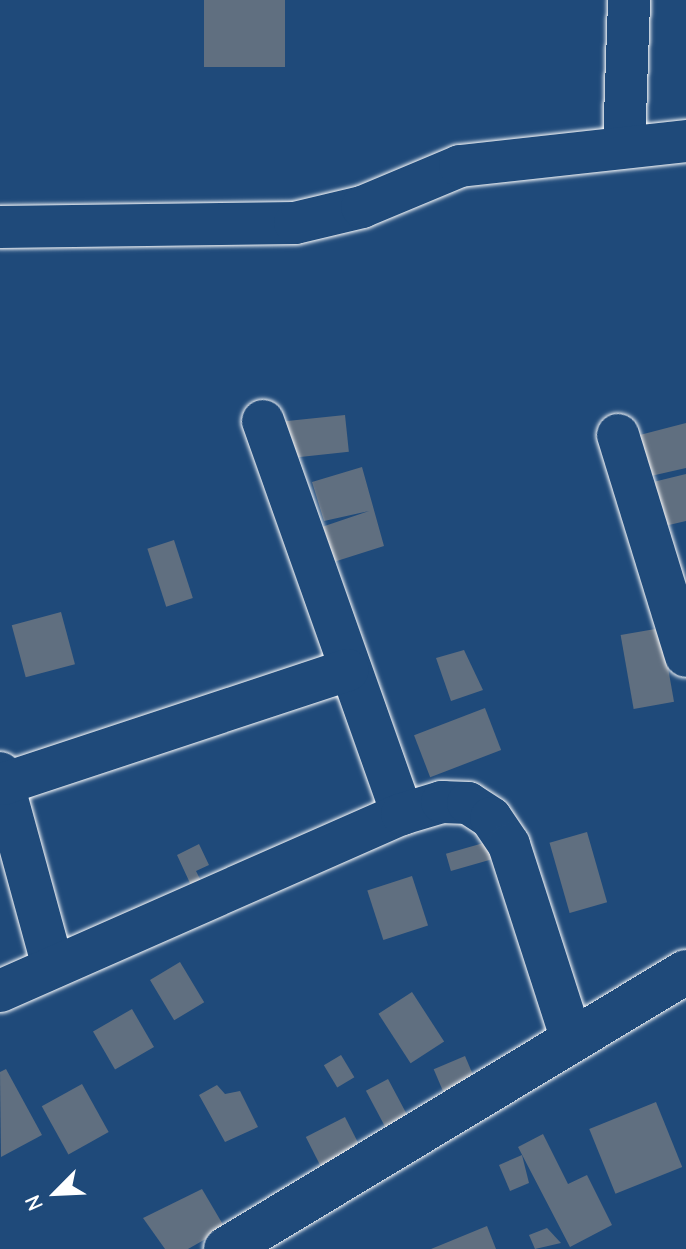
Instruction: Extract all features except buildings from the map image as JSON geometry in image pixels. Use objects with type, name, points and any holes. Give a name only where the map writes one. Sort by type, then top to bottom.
[{"type":"street","points":[[624,146],[629,0]]},
{"type":"street","points":[[1,224],[295,223],[362,207],[460,166],[686,141]]},
{"type":"street","points":[[263,421],[348,670],[402,814]]},
{"type":"street","points":[[618,435],[686,656]]},
{"type":"street","points":[[53,967],[1,778],[348,670]]},
{"type":"street","points":[[0,991],[402,814],[442,802],[468,803],[491,818],[521,875],[571,1037]]},
{"type":"street","points":[[226,1249],[571,1037],[686,972]]}]
